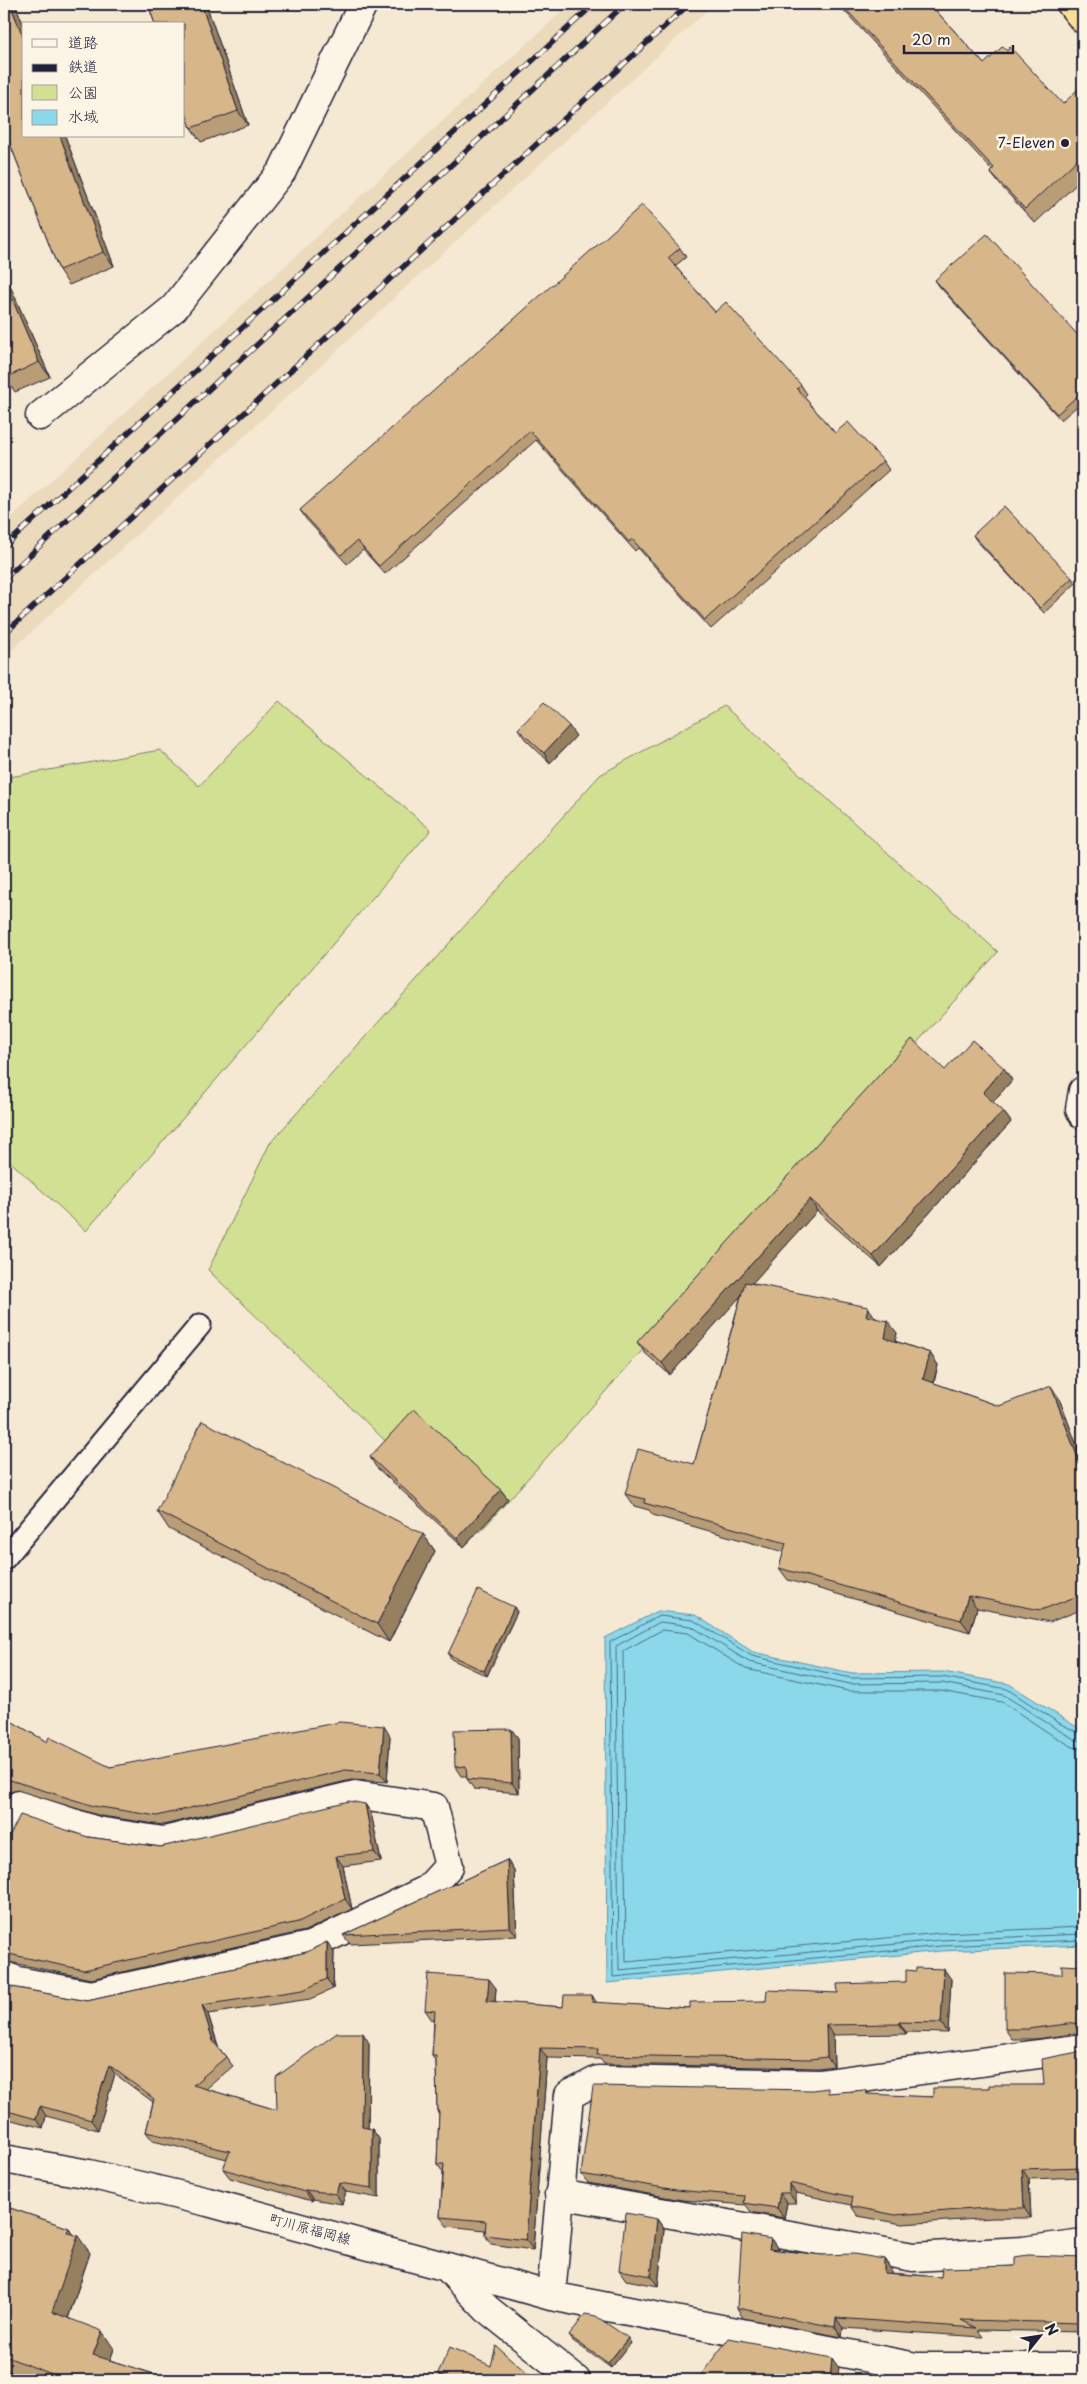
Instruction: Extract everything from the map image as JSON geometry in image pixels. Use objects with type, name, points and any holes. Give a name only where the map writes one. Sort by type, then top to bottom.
[{"type":"highway","points":[[1071,4],[1083,18]]},
{"type":"street","points":[[40,416],[174,308],[282,171],[362,4]]},
{"type":"street","points":[[1083,1091],[1080,1109],[1083,1115]]},
{"type":"street","points":[[4,1835],[19,1805],[97,1830],[164,1841],[355,1795],[434,1807],[449,1866],[428,1889],[310,1946],[91,1995],[18,1981],[4,1976]]},
{"type":"street","points":[[551,2296],[569,2095],[598,2080],[819,2084],[1083,2048]]},
{"type":"street","name":"町川原福岡線","points":[[4,2159],[89,2174],[208,2202],[551,2296],[916,2367],[1083,2367]]},
{"type":"street","points":[[559,2194],[913,2256],[1023,2251],[1083,2243]]},
{"type":"street","points":[[447,2267],[486,2309],[576,2380]]},
{"type":"lane","points":[[4,1559],[200,1325]]},
{"type":"shaded area","points":[[570,4],[714,4],[4,657],[4,524]]},
{"type":"green space","points":[[279,701],[431,830],[86,1231],[4,1156],[4,778],[160,750],[199,786]]},
{"type":"green space","points":[[724,706],[998,952],[480,1532],[208,1270],[270,1143],[600,775]]},
{"type":"water","points":[[658,1611],[695,1615],[753,1652],[852,1673],[943,1672],[1009,1684],[1083,1731],[1083,1945],[941,1951],[607,1983],[605,1638]]},
{"type":"building","points":[[4,4],[10,4],[22,34],[22,138],[61,138],[103,252],[59,270],[4,128]]},
{"type":"building","points":[[148,4],[201,4],[238,111],[191,128],[185,110],[185,22],[154,22]]},
{"type":"building","points":[[841,4],[930,4],[984,64],[1003,46],[1007,51],[1010,47],[1063,104],[1082,85],[1083,154],[1025,209],[990,172],[994,168]]},
{"type":"building","points":[[642,205],[680,248],[668,258],[715,312],[726,302],[801,385],[797,389],[835,433],[848,422],[883,461],[705,620],[632,539],[629,542],[530,431],[379,566],[357,541],[341,555],[300,510]]},
{"type":"building","points":[[987,234],[1083,341],[1083,391],[1057,414],[935,280]]},
{"type":"building","points":[[4,280],[39,362],[5,378],[4,375]]},
{"type":"building","points":[[1004,506],[1072,578],[1040,608],[973,535]]},
{"type":"building","points":[[544,702],[569,726],[544,753],[518,729]]},
{"type":"building","points":[[912,1039],[945,1070],[972,1040],[1004,1068],[983,1093],[1003,1111],[873,1256],[810,1199],[662,1363],[637,1342]]},
{"type":"building","points":[[745,1282],[868,1307],[866,1316],[888,1321],[885,1338],[930,1353],[923,1379],[999,1406],[1051,1386],[1083,1472],[1083,1594],[1041,1610],[968,1596],[961,1620],[779,1568],[786,1543],[644,1503],[645,1499],[625,1494],[638,1449],[694,1464]]},
{"type":"building","points":[[414,1409],[501,1490],[457,1538],[370,1457]]},
{"type":"building","points":[[202,1421],[423,1534],[377,1624],[157,1511]]},
{"type":"building","points":[[478,1590],[514,1607],[484,1671],[448,1654]]},
{"type":"building","points":[[4,1717],[47,1742],[49,1737],[110,1767],[340,1722],[384,1726],[380,1773],[345,1770],[157,1816],[94,1806],[10,1780],[4,1783]]},
{"type":"building","points":[[511,1729],[512,1783],[467,1779],[466,1766],[455,1767],[454,1730]]},
{"type":"building","points":[[349,1801],[365,1804],[374,1852],[336,1856],[345,1899],[298,1922],[84,1970],[4,1953],[4,1839],[11,1833],[20,1815],[88,1837],[161,1847]]},
{"type":"building","points":[[507,1860],[510,1927],[343,1935]]},
{"type":"building","points":[[327,1942],[327,1979],[303,1990],[202,2005],[213,2041],[226,2057],[193,2085],[277,2110],[276,2077],[337,2033],[363,2033],[362,2127],[372,2129],[372,2188],[339,2183],[336,2194],[306,2190],[305,2192],[223,2169],[230,2151],[146,2132],[154,2099],[109,2065],[91,2120],[40,2106],[36,2119],[4,2110],[4,1985],[87,2001],[307,1952]]},
{"type":"building","points":[[1083,1957],[1083,2025],[1075,2023],[1028,2029],[1005,2029],[1005,1973],[1062,1974],[1062,1965],[1082,1966]]},
{"type":"building","points":[[916,1968],[944,1969],[941,2023],[899,2022],[899,2024],[826,2025],[827,2057],[811,2059],[597,2055],[598,2049],[540,2048],[526,2240],[485,2235],[486,2221],[440,2217],[444,2164],[437,2164],[439,2111],[437,2111],[436,2056],[432,2056],[435,2011],[425,2010],[428,1974],[489,1979],[487,2001],[563,2007],[564,1995],[592,1995],[592,2002],[690,2008],[690,2002],[766,2001],[767,1990],[838,1993],[837,1984],[906,1982],[906,1970],[916,1971]]},
{"type":"building","points":[[1083,2051],[1083,2167],[1022,2169],[1024,2208],[986,2208],[895,2215],[851,2206],[853,2197],[789,2183],[789,2193],[780,2193],[777,2208],[744,2203],[745,2196],[676,2190],[581,2174],[593,2087],[595,2086],[812,2090],[828,2088],[828,2093],[866,2090],[867,2094],[933,2097],[933,2088],[989,2088],[989,2085],[1044,2085],[1042,2059]]},
{"type":"building","points":[[4,2206],[69,2228],[67,2232],[78,2236],[52,2312],[102,2331],[93,2355],[173,2380],[68,2380],[4,2356]]},
{"type":"building","points":[[626,2213],[657,2219],[651,2276],[619,2270]]},
{"type":"building","points":[[742,2234],[771,2239],[769,2249],[822,2255],[854,2254],[884,2259],[884,2273],[941,2277],[942,2268],[1015,2266],[1015,2257],[1028,2255],[1083,2257],[1083,2323],[961,2320],[976,2328],[836,2318],[835,2327],[737,2308]]},
{"type":"building","points":[[585,2314],[596,2316],[628,2338],[608,2363],[569,2336]]},
{"type":"building","points":[[729,2338],[832,2358],[830,2380],[697,2380]]},
{"type":"building","points":[[496,2346],[535,2380],[449,2380],[438,2373],[450,2347],[491,2366]]},
{"type":"railway","points":[[4,547],[594,4]]},
{"type":"railway","points":[[4,579],[625,4]]},
{"type":"railway","points":[[4,634],[689,4]]},
{"type":"place","name":"7-Eleven","points":[[1065,143]]}]
